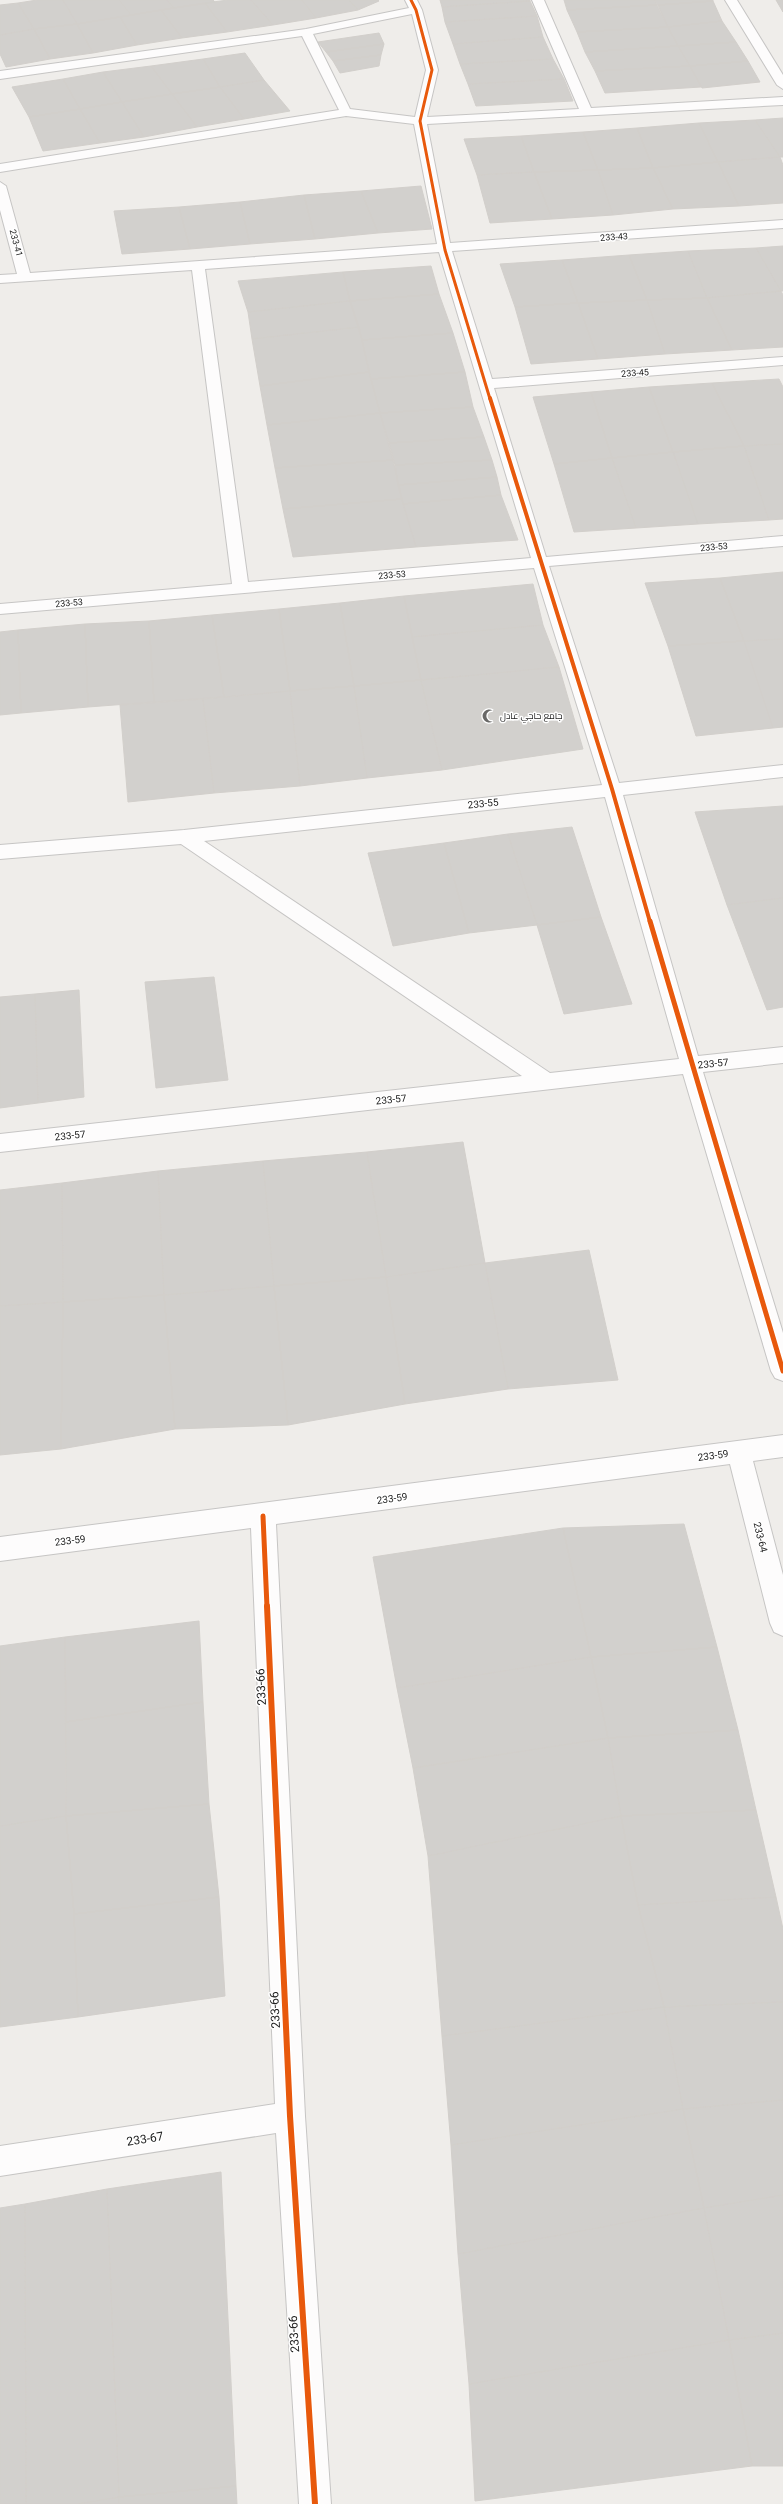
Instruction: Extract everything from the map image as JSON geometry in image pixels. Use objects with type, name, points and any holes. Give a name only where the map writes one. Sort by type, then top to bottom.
[{"type":"street","points":[[538,0],[587,113]]},
{"type":"street","points":[[731,0],[783,86]]},
{"type":"street","points":[[0,75],[306,32],[414,5],[432,70],[420,121],[445,250],[540,562],[612,788],[691,1066],[783,1371]]},
{"type":"street","points":[[306,32],[346,112]]},
{"type":"street","points":[[0,168],[346,112],[420,121],[783,101]]},
{"type":"street","name":"233-41","points":[[0,186],[25,278]]},
{"type":"street","name":"233-43","points":[[0,279],[445,250],[783,224]]},
{"type":"street","points":[[198,266],[241,588]]},
{"type":"street","name":"233-45","points":[[486,384],[783,361]]},
{"type":"street","name":"233-53","points":[[0,609],[783,541]]},
{"type":"street","name":"233-55","points":[[0,852],[184,837],[612,788],[783,771]]},
{"type":"street","points":[[184,837],[546,1082]]},
{"type":"street","name":"233-57","points":[[0,1143],[783,1055]]},
{"type":"street","name":"233-59","points":[[0,1549],[263,1516],[783,1446]]},
{"type":"street","name":"233-64","points":[[739,1451],[783,1623]]},
{"type":"street","name":"233-66","points":[[263,1516],[290,2116],[315,2504]]},
{"type":"street","name":"233-67","points":[[0,2161],[290,2116]]},
{"type":"building","points":[[37,0],[63,0],[77,24],[34,29],[18,3]]},
{"type":"building","points":[[63,0],[119,0],[131,15],[77,24]]},
{"type":"building","points":[[119,0],[167,0],[174,8],[131,15]]},
{"type":"building","points":[[167,0],[213,0],[215,2],[174,8]]},
{"type":"building","points":[[228,0],[251,0],[273,25],[227,32],[205,3]]},
{"type":"building","points":[[251,0],[302,0],[316,18],[273,25]]},
{"type":"building","points":[[302,0],[349,0],[358,10],[316,18]]},
{"type":"building","points":[[349,0],[378,0],[379,1],[358,10]]},
{"type":"building","points":[[440,0],[530,0],[530,1],[442,7]]},
{"type":"building","points":[[564,0],[654,0],[657,5],[567,10]]},
{"type":"building","points":[[654,0],[713,0],[713,1],[658,5]]},
{"type":"building","points":[[776,0],[783,0],[783,12]]},
{"type":"building","points":[[530,1],[537,16],[445,22],[442,7]]},
{"type":"building","points":[[713,1],[722,21],[668,27],[658,5]]},
{"type":"building","points":[[18,3],[34,29],[0,35],[0,5]]},
{"type":"building","points":[[205,3],[227,32],[182,38],[161,10]]},
{"type":"building","points":[[657,5],[668,27],[577,32],[567,10]]},
{"type":"building","points":[[161,10],[182,38],[137,45],[120,17]]},
{"type":"building","points":[[537,16],[543,37],[453,44],[445,22]]},
{"type":"building","points":[[120,17],[137,45],[93,53],[77,24]]},
{"type":"building","points":[[722,21],[736,42],[678,46],[668,27]]},
{"type":"building","points":[[77,24],[93,53],[50,59],[34,29]]},
{"type":"building","points":[[668,27],[678,46],[585,52],[577,32]]},
{"type":"building","points":[[34,29],[50,59],[6,67],[0,54],[0,35]]},
{"type":"building","points":[[379,33],[384,44],[326,52],[318,42]]},
{"type":"building","points":[[543,37],[553,59],[460,64],[453,44]]},
{"type":"building","points":[[736,42],[748,61],[690,66],[678,46]]},
{"type":"building","points":[[384,44],[381,55],[333,61],[326,52]]},
{"type":"building","points":[[678,46],[690,66],[595,71],[585,52]]},
{"type":"building","points":[[245,53],[264,80],[220,87],[203,59]]},
{"type":"building","points":[[381,55],[379,66],[340,73],[333,61]]},
{"type":"building","points":[[203,59],[220,87],[172,94],[151,66]]},
{"type":"building","points":[[553,59],[564,79],[468,84],[460,64]]},
{"type":"building","points":[[748,61],[760,82],[702,88],[690,66]]},
{"type":"building","points":[[151,66],[172,94],[122,102],[103,72]]},
{"type":"building","points":[[690,66],[701,87],[605,93],[595,71]]},
{"type":"building","points":[[103,72],[122,102],[80,109],[63,79]]},
{"type":"building","points":[[63,79],[80,109],[29,117],[12,87]]},
{"type":"building","points":[[564,79],[573,101],[476,106],[468,84]]},
{"type":"building","points":[[264,80],[290,111],[244,119],[220,87]]},
{"type":"building","points":[[220,87],[244,119],[197,127],[172,94]]},
{"type":"building","points":[[172,94],[197,127],[144,137],[122,102]]},
{"type":"building","points":[[122,102],[144,137],[100,143],[80,109]]},
{"type":"building","points":[[80,109],[100,143],[43,151],[29,117]]},
{"type":"building","points":[[783,118],[783,157],[780,157],[755,120]]},
{"type":"building","points":[[755,120],[780,157],[718,162],[699,123]]},
{"type":"building","points":[[699,123],[718,162],[653,168],[637,128]]},
{"type":"building","points":[[637,128],[653,168],[598,170],[583,132]]},
{"type":"building","points":[[583,132],[598,170],[534,172],[521,136]]},
{"type":"building","points":[[521,136],[534,172],[477,175],[464,139]]},
{"type":"building","points":[[780,157],[783,165],[783,203],[739,206],[718,162]]},
{"type":"building","points":[[718,162],[739,206],[673,209],[653,168]]},
{"type":"building","points":[[653,168],[673,209],[613,215],[598,170]]},
{"type":"building","points":[[598,170],[613,215],[552,219],[534,172]]},
{"type":"building","points":[[534,172],[552,219],[490,223],[477,175]]},
{"type":"building","points":[[421,186],[432,229],[378,233],[361,191]]},
{"type":"building","points":[[361,191],[378,233],[315,239],[304,195]]},
{"type":"building","points":[[304,195],[315,239],[250,244],[240,202]]},
{"type":"building","points":[[240,202],[250,244],[190,249],[179,207]]},
{"type":"building","points":[[179,207],[190,249],[122,254],[114,211]]},
{"type":"building","points":[[783,246],[783,291],[781,291],[756,248]]},
{"type":"building","points":[[756,248],[781,291],[707,298],[688,251]]},
{"type":"building","points":[[688,251],[707,298],[647,300],[629,255]]},
{"type":"building","points":[[629,255],[647,300],[578,303],[562,260]]},
{"type":"building","points":[[562,260],[578,303],[515,307],[500,264]]},
{"type":"building","points":[[431,266],[439,294],[350,301],[343,272]]},
{"type":"building","points":[[343,272],[350,301],[248,312],[238,281]]},
{"type":"building","points":[[781,291],[783,295],[783,347],[732,350],[707,298]]},
{"type":"building","points":[[439,294],[453,333],[362,340],[350,301]]},
{"type":"building","points":[[707,298],[732,350],[665,354],[647,300]]},
{"type":"building","points":[[647,300],[665,354],[598,359],[578,303]]},
{"type":"building","points":[[350,301],[359,327],[252,339],[248,312]]},
{"type":"building","points":[[578,303],[598,359],[531,364],[515,307]]},
{"type":"building","points":[[359,327],[369,372],[260,386],[252,339]]},
{"type":"building","points":[[453,333],[465,372],[371,379],[362,340]]},
{"type":"building","points":[[369,372],[380,413],[267,425],[260,386]]},
{"type":"building","points":[[465,372],[473,407],[380,413],[371,379]]},
{"type":"building","points":[[779,379],[783,387],[783,444],[744,446],[712,383]]},
{"type":"building","points":[[712,383],[744,446],[673,452],[649,387]]},
{"type":"building","points":[[649,387],[673,452],[612,458],[591,392]]},
{"type":"building","points":[[591,392],[612,458],[554,464],[533,397]]},
{"type":"building","points":[[473,407],[484,437],[389,443],[380,413]]},
{"type":"building","points":[[380,413],[393,460],[275,468],[267,425]]},
{"type":"building","points":[[484,437],[492,460],[395,465],[389,443]]},
{"type":"building","points":[[783,444],[783,519],[769,520],[744,446]]},
{"type":"building","points":[[744,446],[769,520],[698,524],[673,452]]},
{"type":"building","points":[[673,452],[698,524],[636,528],[612,458]]},
{"type":"building","points":[[612,458],[636,528],[574,532],[554,464]]},
{"type":"building","points":[[393,460],[402,499],[283,509],[275,468]]},
{"type":"building","points":[[492,460],[497,477],[398,485],[395,465]]},
{"type":"building","points":[[497,477],[501,495],[403,504],[398,485]]},
{"type":"building","points":[[501,495],[518,540],[416,547],[403,504]]},
{"type":"building","points":[[402,499],[416,547],[293,557],[283,509]]},
{"type":"building","points":[[783,572],[783,639],[744,641],[720,578]]},
{"type":"building","points":[[720,578],[744,641],[668,646],[645,583]]},
{"type":"building","points":[[533,584],[543,625],[412,637],[404,596]]},
{"type":"building","points":[[404,596],[421,680],[354,686],[340,603]]},
{"type":"building","points":[[340,603],[354,686],[290,691],[279,609]]},
{"type":"building","points":[[279,609],[290,691],[224,697],[212,615]]},
{"type":"building","points":[[212,615],[224,697],[154,702],[149,621]]},
{"type":"building","points":[[149,621],[154,702],[88,707],[85,624]]},
{"type":"building","points":[[85,624],[88,707],[21,713],[18,630]]},
{"type":"building","points":[[543,625],[559,667],[421,680],[412,637]]},
{"type":"building","points":[[18,630],[21,713],[0,715],[0,632]]},
{"type":"building","points":[[783,639],[783,727],[773,728],[744,641]]},
{"type":"building","points":[[744,641],[773,728],[696,736],[668,646]]},
{"type":"building","points":[[559,667],[583,749],[442,770],[421,680]]},
{"type":"building","points":[[421,680],[442,770],[367,778],[354,686]]},
{"type":"building","points":[[354,686],[367,778],[300,786],[290,691]]},
{"type":"building","points":[[290,691],[300,786],[214,793],[203,699]]},
{"type":"building","points":[[203,699],[214,793],[128,802],[120,705]]},
{"type":"building","points":[[783,806],[783,898],[727,905],[695,812]]},
{"type":"building","points":[[572,827],[601,917],[537,925],[508,834]]},
{"type":"building","points":[[508,834],[537,925],[469,933],[444,843]]},
{"type":"building","points":[[444,843],[469,933],[393,946],[368,853]]},
{"type":"building","points":[[783,898],[783,1007],[767,1010],[727,905]]},
{"type":"building","points":[[601,917],[632,1004],[564,1014],[537,925]]},
{"type":"building","points":[[214,977],[228,1080],[156,1088],[145,982]]},
{"type":"building","points":[[79,990],[84,1097],[38,1103],[35,994]]},
{"type":"building","points":[[35,994],[38,1103],[0,1108],[0,997]]},
{"type":"building","points":[[463,1142],[485,1263],[386,1277],[367,1152]]},
{"type":"building","points":[[367,1152],[386,1277],[274,1286],[263,1161]]},
{"type":"building","points":[[263,1161],[274,1286],[164,1295],[158,1171]]},
{"type":"building","points":[[158,1171],[164,1295],[63,1302],[62,1183]]},
{"type":"building","points":[[62,1183],[63,1302],[0,1306],[0,1190]]},
{"type":"building","points":[[589,1250],[618,1380],[508,1389],[485,1263]]},
{"type":"building","points":[[485,1263],[508,1389],[405,1404],[386,1277]]},
{"type":"building","points":[[386,1277],[405,1404],[288,1425],[274,1286]]},
{"type":"building","points":[[274,1286],[288,1425],[175,1429],[164,1295]]},
{"type":"building","points":[[164,1295],[175,1429],[61,1449],[63,1302]]},
{"type":"building","points":[[63,1302],[61,1449],[0,1455],[0,1306]]},
{"type":"building","points":[[684,1524],[717,1647],[591,1657],[563,1528]]},
{"type":"building","points":[[563,1528],[591,1657],[397,1688],[373,1557]]},
{"type":"building","points":[[199,1621],[203,1702],[66,1722],[65,1637]]},
{"type":"building","points":[[65,1637],[66,1816],[0,1826],[0,1646]]},
{"type":"building","points":[[717,1647],[738,1730],[608,1738],[591,1657]]},
{"type":"building","points":[[591,1657],[608,1738],[413,1768],[397,1688]]},
{"type":"building","points":[[203,1702],[209,1804],[66,1816],[66,1722]]},
{"type":"building","points":[[738,1730],[756,1810],[621,1816],[608,1738]]},
{"type":"building","points":[[608,1738],[621,1816],[428,1856],[413,1768]]},
{"type":"building","points":[[209,1804],[219,1897],[74,1914],[66,1816]]},
{"type":"building","points":[[756,1810],[776,1897],[638,1905],[621,1816]]},
{"type":"building","points":[[66,1816],[74,1914],[78,2017],[0,2027],[0,1826]]},
{"type":"building","points":[[621,1816],[638,1905],[664,2007],[442,2036],[428,1856]]},
{"type":"building","points":[[219,1897],[225,1996],[78,2017],[74,1914]]},
{"type":"building","points":[[776,1897],[783,1929],[783,2002],[664,2007],[638,1905]]},
{"type":"building","points":[[783,2002],[783,2100],[683,2109],[664,2007]]},
{"type":"building","points":[[664,2007],[683,2109],[451,2145],[442,2036]]},
{"type":"building","points":[[783,2100],[783,2195],[704,2208],[683,2109]]},
{"type":"building","points":[[683,2109],[704,2208],[458,2254],[451,2145]]},
{"type":"building","points":[[221,2172],[236,2486],[119,2497],[107,2189]]},
{"type":"building","points":[[107,2189],[119,2497],[78,2504],[26,2504],[25,2204]]},
{"type":"building","points":[[783,2195],[783,2333],[729,2340],[704,2208]]},
{"type":"building","points":[[25,2204],[26,2504],[0,2504],[0,2208]]},
{"type":"building","points":[[704,2208],[729,2340],[469,2384],[458,2254]]},
{"type":"building","points":[[783,2333],[783,2466],[752,2466],[729,2340]]},
{"type":"building","points":[[729,2340],[752,2466],[475,2501],[469,2384]]},
{"type":"building","points":[[236,2486],[237,2504],[119,2504],[119,2497]]},
{"type":"building","points":[[119,2497],[119,2504],[78,2504]]},
{"type":"cycle path","points":[[411,0],[416,10],[432,70],[420,121],[445,250],[540,562],[612,789],[691,1066],[783,1371]]},
{"type":"cycle path","points":[[263,1516],[290,2116],[315,2504]]},
{"type":"place","name":"جامع حاجي عادل","points":[[489,716]]}]
